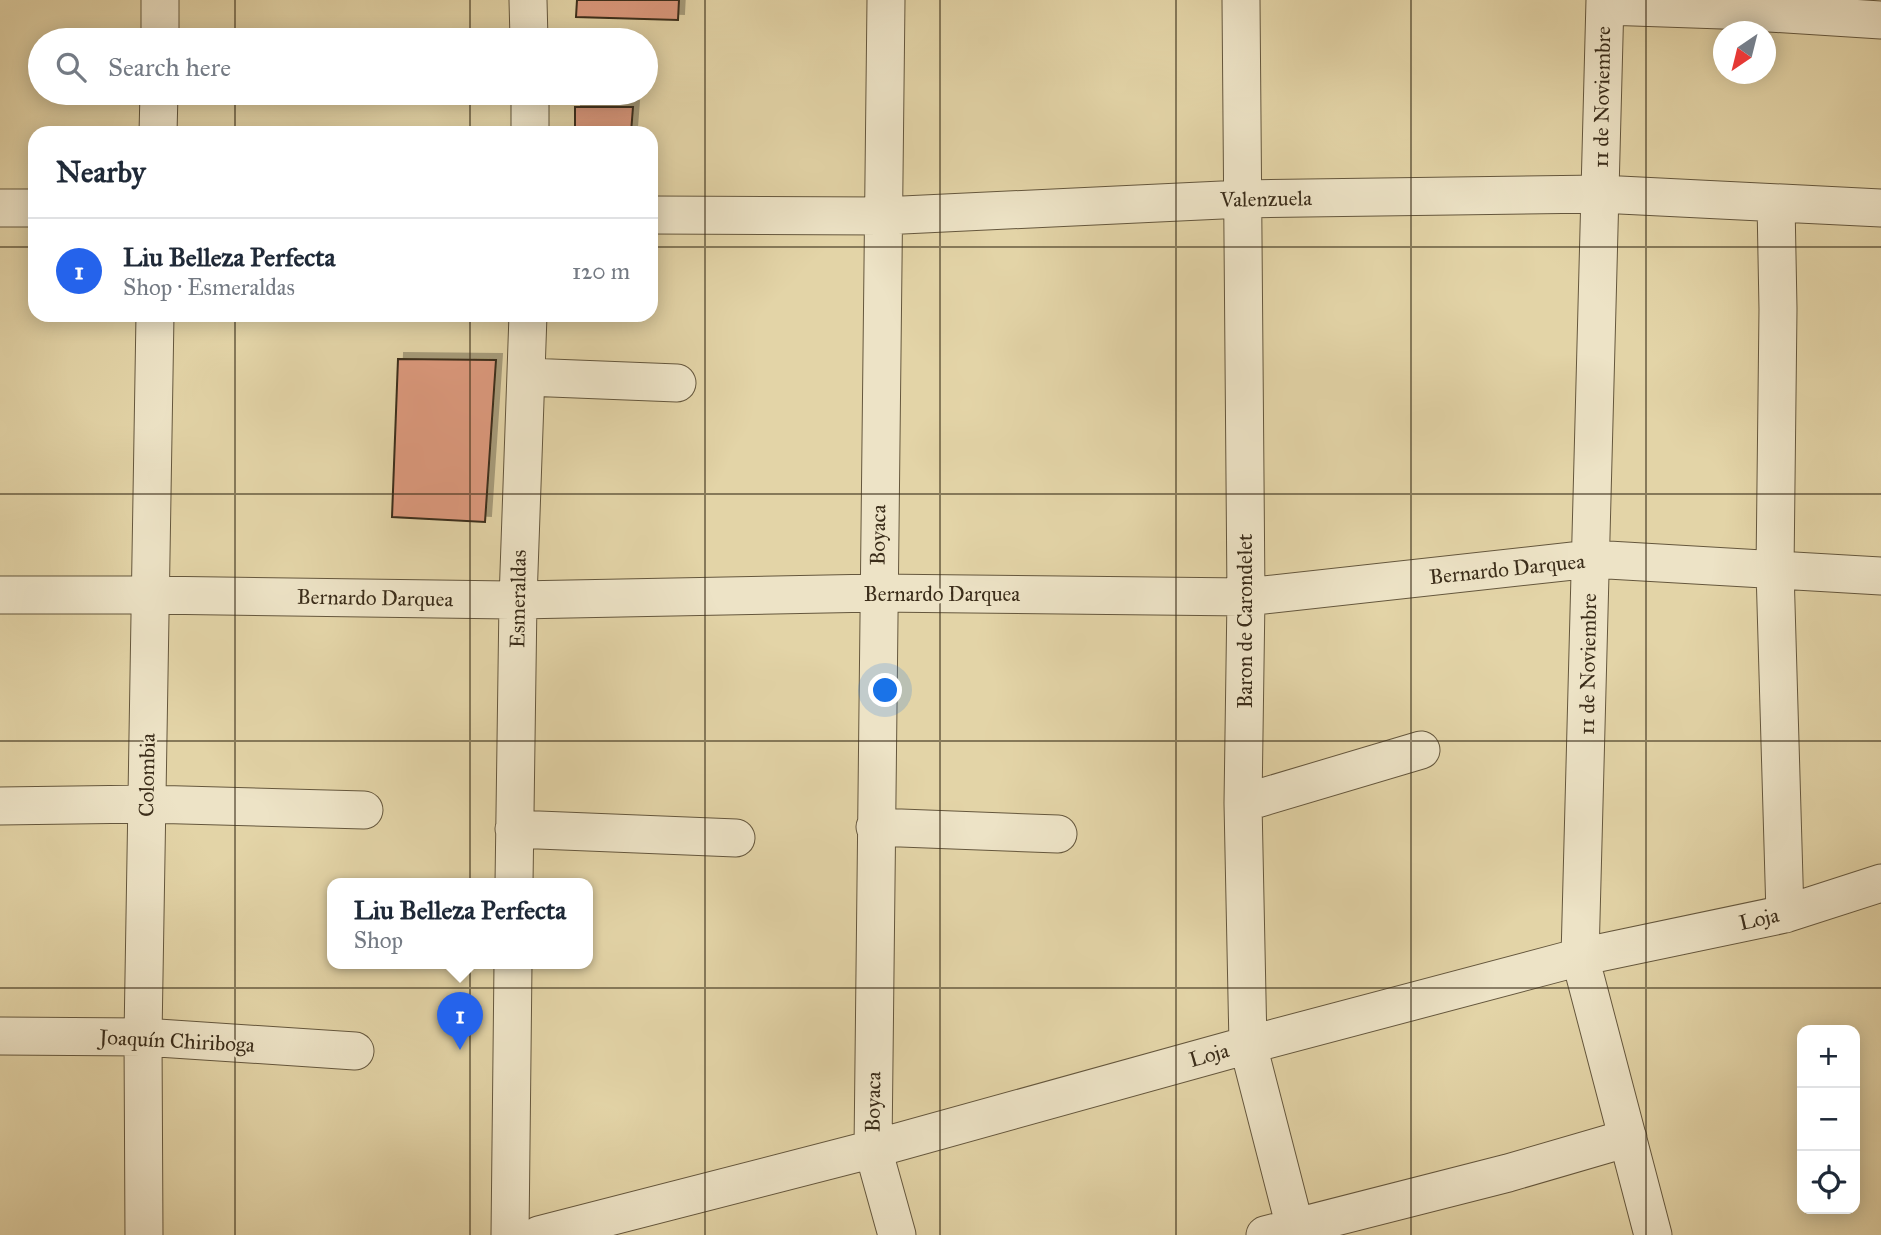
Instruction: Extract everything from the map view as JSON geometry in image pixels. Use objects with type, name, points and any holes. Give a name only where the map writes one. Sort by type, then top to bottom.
[{"type":"street","points":[[160,0],[160,28]]},
{"type":"street","points":[[528,0],[529,28]]},
{"type":"street","name":"Boyaca","points":[[886,0],[877,593],[873,1149],[897,1235]]},
{"type":"street","name":"Baron de Carondelet","points":[[1241,0],[1246,597],[1243,803],[1248,1045],[1286,1232]]},
{"type":"street","points":[[1605,3],[1881,20]]},
{"type":"street","name":"11 de Noviembre","points":[[1605,3],[1580,957],[1653,1235]]},
{"type":"street","points":[[158,126],[159,105]]},
{"type":"street","points":[[530,105],[530,126]]},
{"type":"street","name":"Valenzuela","points":[[658,215],[883,216],[1243,199],[1600,194],[1881,208]]},
{"type":"street","points":[[1776,203],[1778,309],[1775,570],[1785,914]]},
{"type":"street","points":[[0,208],[28,208]]},
{"type":"street","name":"Colombia","points":[[144,1235],[143,1037],[155,322]]},
{"type":"street","name":"Esmeraldas","points":[[514,878],[518,600],[528,322]]},
{"type":"street","points":[[526,377],[677,383]]},
{"type":"street","name":"Bernardo Darquea","points":[[0,595],[518,600],[877,593],[1246,597],[1591,559],[1881,576]]},
{"type":"street","points":[[1243,803],[1421,750]]},
{"type":"street","points":[[0,806],[147,804],[364,810]]},
{"type":"street","points":[[876,827],[1058,834]]},
{"type":"street","points":[[514,829],[736,838]]},
{"type":"street","name":"Loja","points":[[539,1235],[873,1149],[1580,957],[1785,914],[1881,884]]},
{"type":"street","points":[[510,1235],[513,969]]},
{"type":"street","name":"Joaquín Chiriboga","points":[[0,1036],[143,1037],[355,1051]]},
{"type":"street","points":[[1286,1232],[1628,1138]]},
{"type":"building","points":[[577,0],[679,0],[678,20],[576,17]]},
{"type":"building","points":[[575,107],[633,107],[632,126],[575,126]]},
{"type":"building","points":[[398,359],[496,360],[485,522],[392,517]]},
{"type":"place","name":"Liu Belleza Perfecta","points":[[460,1050]]}]
